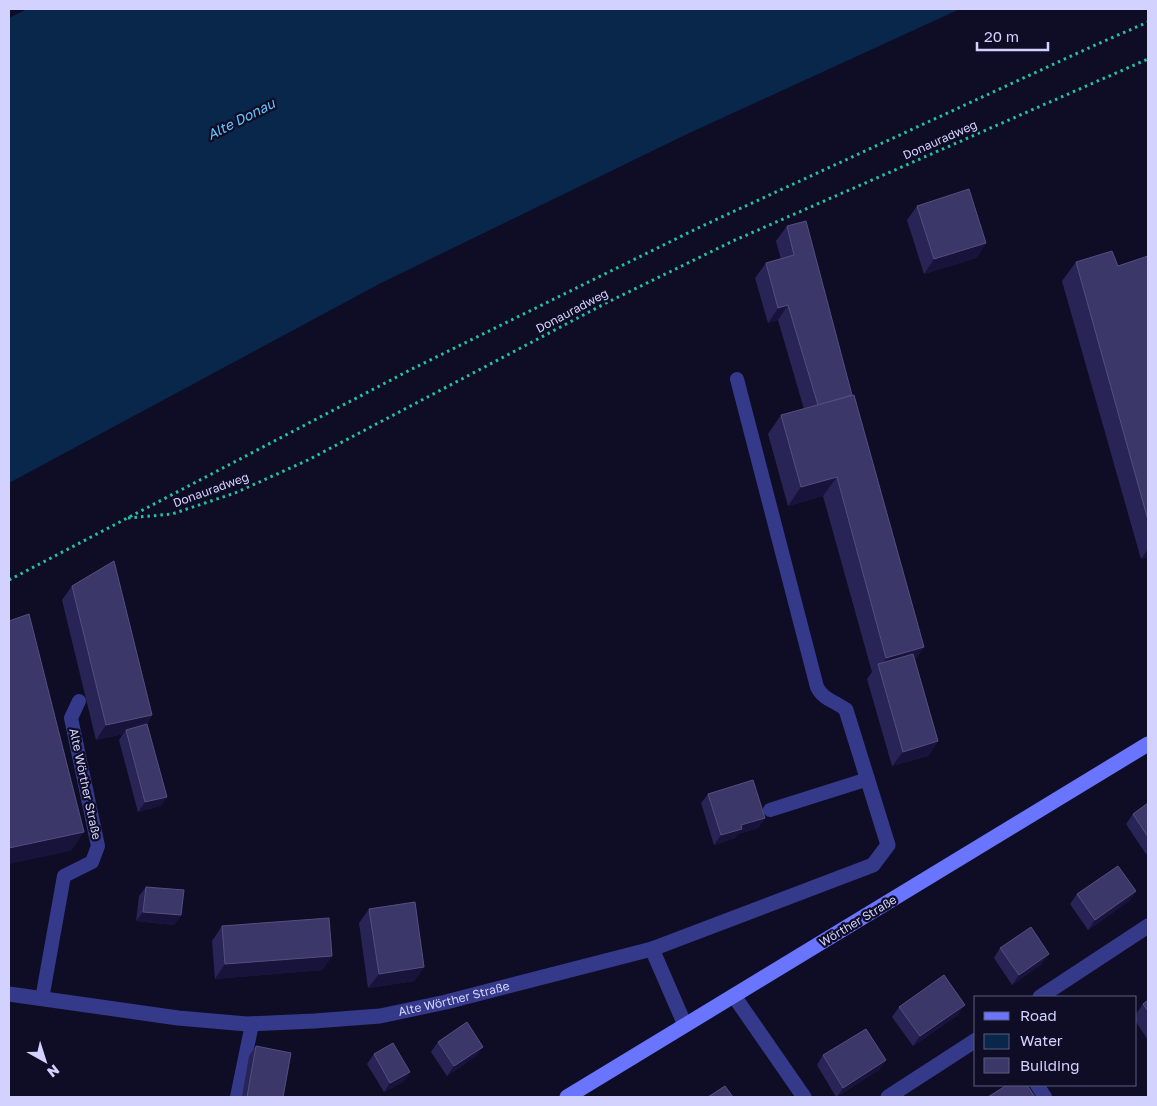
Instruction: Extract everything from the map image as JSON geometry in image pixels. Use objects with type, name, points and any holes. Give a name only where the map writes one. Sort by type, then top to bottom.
[{"type":"street","name":"Alte Wörther Straße","points":[[9,994],[178,1018],[252,1024],[314,1021],[380,1016],[446,1002],[652,949],[873,866],[888,845],[846,710]]},
{"type":"street","name":"Wörther Straße","points":[[567,1097],[1148,744]]},
{"type":"street","points":[[1042,996],[1148,926]]},
{"type":"street","points":[[652,949],[685,1024]]},
{"type":"street","points":[[734,996],[804,1097]]},
{"type":"street","points":[[888,1097],[974,1041]]},
{"type":"lane","points":[[737,379],[817,687],[824,698],[836,702],[846,710]]},
{"type":"lane","name":"Alte Wörther Straße","points":[[42,999],[64,876],[92,862],[98,846],[71,718],[79,701]]},
{"type":"lane","points":[[770,810],[868,779]]},
{"type":"lane","points":[[237,1097],[252,1024]]},
{"type":"lane","points":[[1038,1086],[1045,1097]]},
{"type":"path","points":[[125,518],[410,370],[700,227],[1148,22]]},
{"type":"path","name":"Donauradweg","points":[[9,580],[125,518],[172,514],[235,492],[308,460],[608,302],[733,241],[1148,59]]},
{"type":"water","name":"Alte Donau","points":[[27,9],[960,9],[683,136],[381,283],[9,483],[9,18]]},
{"type":"building","points":[[969,189],[986,243],[934,259],[917,206]]},
{"type":"building","points":[[806,221],[852,395],[818,405],[788,305],[778,308],[766,263],[794,255],[787,226]]},
{"type":"building","points":[[1112,251],[1118,266],[1148,256],[1148,520],[1076,262]]},
{"type":"building","points":[[854,395],[924,647],[886,658],[837,477],[801,487],[781,415]]},
{"type":"building","points":[[114,561],[152,715],[106,725],[72,586]]},
{"type":"building","points":[[29,614],[84,832],[9,848],[9,621]]},
{"type":"building","points":[[913,654],[938,741],[903,752],[878,664]]},
{"type":"building","points":[[147,724],[167,797],[145,802],[126,730]]},
{"type":"building","points":[[753,780],[765,818],[741,825],[742,829],[721,835],[708,794]]},
{"type":"building","points":[[1148,803],[1148,837],[1133,814]]},
{"type":"building","points":[[1118,866],[1136,891],[1095,920],[1077,894]]},
{"type":"building","points":[[146,887],[184,890],[181,915],[143,912]]},
{"type":"building","points":[[415,902],[424,967],[379,974],[369,909]]},
{"type":"building","points":[[329,918],[332,956],[225,964],[222,926]]},
{"type":"building","points":[[1031,927],[1049,954],[1019,975],[1000,948]]},
{"type":"building","points":[[944,975],[965,1005],[920,1036],[899,1007]]},
{"type":"building","points":[[1148,1000],[1148,1011],[1143,1004]]},
{"type":"building","points":[[467,1022],[483,1047],[454,1066],[438,1042]]},
{"type":"building","points":[[866,1029],[886,1060],[843,1088],[823,1055]]},
{"type":"building","points":[[393,1043],[410,1072],[390,1083],[374,1054]]},
{"type":"building","points":[[256,1046],[291,1053],[283,1097],[247,1097]]},
{"type":"building","points":[[725,1086],[733,1097],[708,1097]]},
{"type":"building","points":[[1005,1086],[1028,1086],[1035,1097],[988,1097]]}]
